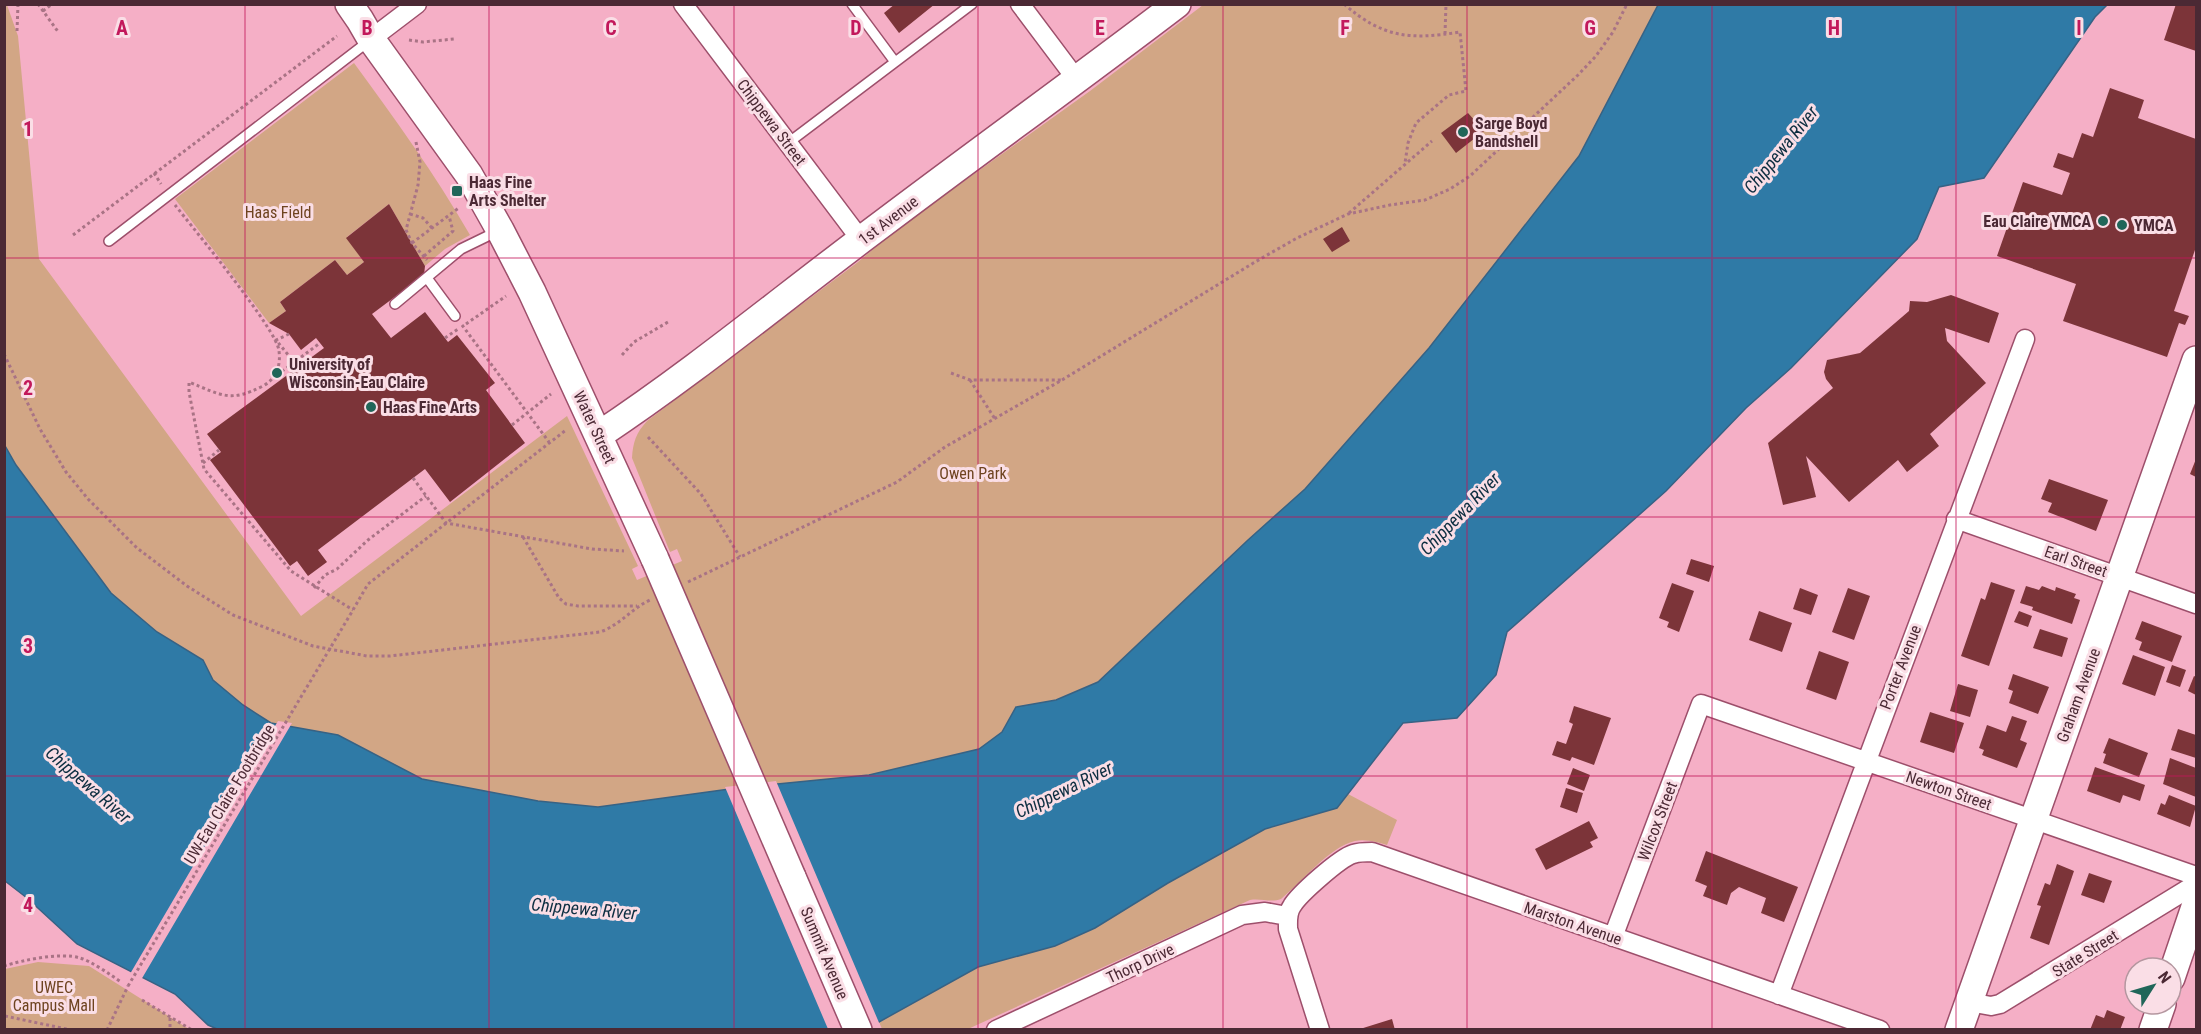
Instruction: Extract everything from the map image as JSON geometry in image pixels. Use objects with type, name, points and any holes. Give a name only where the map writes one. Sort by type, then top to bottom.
[{"type":"street","name":"Water Street","points":[[349,4],[371,39],[469,174],[532,292],[655,559],[792,877]]},
{"type":"street","points":[[371,39],[417,4]]},
{"type":"street","name":"Chippewa Street","points":[[683,4],[861,240]]},
{"type":"street","points":[[1020,4],[1077,80]]},
{"type":"street","name":"1st Avenue","points":[[599,435],[702,361],[1177,4]]},
{"type":"street","name":"Porter Avenue","points":[[1779,995],[2025,339]]},
{"type":"street","name":"Graham Avenue","points":[[1959,1029],[2196,360]]},
{"type":"street","name":"Earl Street","points":[[1956,519],[2196,604]]},
{"type":"street","name":"Newton Street","points":[[1701,704],[2196,876]]},
{"type":"street","name":"Wilcox Street","points":[[1613,937],[1701,704]]},
{"type":"street","name":"Marston Avenue","points":[[1287,916],[1292,905],[1300,896],[1341,860],[1353,854],[1372,852],[1880,1029]]},
{"type":"street","name":"Summit Avenue","points":[[792,877],[858,1029]]},
{"type":"street","name":"State Street","points":[[1969,1002],[1991,1006],[2000,1004],[2196,884]]},
{"type":"street","points":[[2178,956],[2196,904]]},
{"type":"street","name":"Thorp Drive","points":[[996,1029],[1242,915],[1265,912],[1287,916]]},
{"type":"street","points":[[1287,916],[1288,929],[1320,1029]]},
{"type":"lane","points":[[852,4],[895,62]]},
{"type":"lane","points":[[788,142],[972,4]]},
{"type":"lane","points":[[109,241],[371,39]]},
{"type":"lane","points":[[395,304],[461,249],[500,230]]},
{"type":"lane","points":[[428,278],[456,316]]},
{"type":"path","points":[[17,31],[18,4]]},
{"type":"path","points":[[38,4],[59,33]]},
{"type":"path","points":[[43,11],[52,4]]},
{"type":"path","points":[[1344,4],[1368,24],[1380,30],[1405,35],[1460,32],[1466,91],[1449,95],[1416,123],[1408,143],[1405,163]]},
{"type":"path","points":[[1445,34],[1446,4]]},
{"type":"path","points":[[1432,141],[1348,214],[1425,200],[1450,189],[1470,176],[1596,56],[1613,32],[1627,4]]},
{"type":"path","points":[[73,235],[337,36]]},
{"type":"path","points":[[409,40],[423,42],[454,39]]},
{"type":"path","points":[[416,142],[420,162],[419,175],[406,230],[412,243],[435,271]]},
{"type":"path","points":[[154,173],[168,195],[294,362]]},
{"type":"path","points":[[412,243],[460,207]]},
{"type":"path","points":[[410,214],[423,218],[432,228]]},
{"type":"path","points":[[424,256],[453,231],[449,216]]},
{"type":"path","points":[[445,338],[506,296]]},
{"type":"path","points":[[456,316],[550,443]]},
{"type":"path","points":[[622,355],[634,342],[668,322]]},
{"type":"path","points":[[276,340],[289,334]]},
{"type":"path","points":[[275,376],[279,350],[276,340]]},
{"type":"path","points":[[320,343],[275,376],[271,382],[247,394],[226,397],[189,382],[189,392],[204,469],[291,572],[353,610]]},
{"type":"path","points":[[951,373],[970,380],[1062,380]]},
{"type":"path","points":[[970,380],[995,419]]},
{"type":"path","points":[[512,425],[551,394]]},
{"type":"path","name":"UW-Eau Claire Footbridge","points":[[107,1029],[128,986],[368,584],[566,430]]},
{"type":"path","points":[[648,437],[701,494],[740,557]]},
{"type":"path","points":[[203,463],[219,450]]},
{"type":"path","points":[[413,478],[446,523],[592,549],[624,551]]},
{"type":"path","points":[[314,588],[325,575],[337,569],[368,540],[426,496]]},
{"type":"path","points":[[522,537],[559,598],[566,604],[638,606]]},
{"type":"path","points":[[4,966],[53,957],[81,958],[121,982]]},
{"type":"path","points":[[4,996],[5,1016],[71,1029]]},
{"type":"path","points":[[142,1000],[192,1029]]},
{"type":"path","points":[[170,1018],[170,1029]]},
{"type":"green space","name":"Owen Park","points":[[4,5],[7,5],[18,36],[39,259],[301,616],[567,416],[638,566],[632,569],[637,580],[682,561],[677,549],[670,552],[632,458],[636,438],[647,421],[858,262],[896,230],[1090,91],[1203,5],[1658,5],[1579,156],[1429,348],[1305,489],[1098,682],[1056,700],[1016,707],[1002,732],[979,749],[869,775],[737,788],[598,807],[538,801],[422,779],[338,735],[271,723],[243,705],[213,680],[203,660],[157,632],[111,593],[16,465],[4,444]]},
{"type":"green space","name":"Haas Field","points":[[354,63],[429,169],[470,235],[445,249],[425,266],[389,204],[347,237],[364,262],[347,275],[335,260],[280,302],[286,311],[269,323],[175,199]]},
{"type":"green space","points":[[1348,794],[1397,820],[1387,845],[1363,840],[1345,845],[1335,850],[1281,899],[1250,900],[968,1029],[882,1029],[879,1022],[978,967],[1055,946],[1095,928],[1168,883],[1265,829],[1337,808]]},
{"type":"green space","name":"UWEC Campus Mall","points":[[38,962],[89,966],[189,1029],[5,1029],[5,969]]},
{"type":"water","name":"Chippewa River","points":[[1658,5],[2107,5],[2095,17],[1984,178],[1939,187],[1917,239],[1791,368],[1746,408],[1666,491],[1507,632],[1496,675],[1457,718],[1403,723],[1337,808],[1265,829],[1168,883],[1095,928],[1055,946],[978,967],[879,1022],[854,1029],[217,1029],[208,1025],[175,994],[77,944],[5,881],[4,444],[16,465],[111,593],[157,632],[203,660],[213,680],[243,705],[271,723],[338,735],[422,779],[538,801],[598,807],[737,788],[869,775],[979,749],[1002,732],[1016,707],[1056,700],[1098,682],[1305,489],[1429,348],[1579,156]]},
{"type":"pier","points":[[278,721],[292,723],[141,980],[130,974]]},
{"type":"pier","points":[[776,781],[880,1025],[865,1030],[828,1029],[725,787]]},
{"type":"building","points":[[895,4],[935,4],[899,33],[884,13]]},
{"type":"building","points":[[2176,4],[2196,4],[2196,51],[2164,40]]},
{"type":"building","name":"Eau Claire YMCA","points":[[2110,88],[2144,100],[2138,118],[2196,139],[2196,247],[2174,311],[2189,316],[2185,325],[2179,323],[2167,357],[2063,321],[2076,284],[1997,256],[2023,182],[2062,195],[2070,173],[2053,167],[2058,153],[2073,158],[2082,133],[2093,137]]},
{"type":"building","name":"Sarge Boyd Bandshell","points":[[1468,113],[1484,131],[1456,153],[1441,133]]},
{"type":"building","name":"Haas Fine Arts","points":[[389,204],[425,266],[424,275],[372,314],[391,338],[425,312],[448,342],[457,335],[495,383],[486,390],[525,443],[450,502],[425,469],[318,550],[327,562],[308,576],[297,561],[290,566],[210,460],[221,452],[207,434],[324,348],[316,338],[301,350],[289,334],[269,323],[286,311],[280,302],[335,260],[347,275],[364,262],[346,238]]},
{"type":"building","points":[[1342,227],[1350,241],[1332,252],[1323,239]]},
{"type":"building","points":[[1951,295],[1999,313],[1989,343],[1945,328],[1947,341],[1986,383],[1930,434],[1939,446],[1907,472],[1898,460],[1849,502],[1806,456],[1816,497],[1783,505],[1768,443],[1833,388],[1824,372],[1827,360],[1860,353],[1909,311],[1910,301],[1927,302]]},
{"type":"building","points":[[2196,459],[2196,477],[2190,474]]},
{"type":"building","points":[[2049,479],[2108,500],[2096,531],[2048,512],[2052,503],[2041,499]]},
{"type":"building","points":[[1691,559],[1714,566],[1709,582],[1686,574]]},
{"type":"building","points":[[1991,582],[2015,590],[1989,666],[1961,656],[1981,598],[1985,600]]},
{"type":"building","points":[[1672,583],[1694,591],[1679,632],[1667,627],[1669,622],[1659,618]]},
{"type":"building","points":[[2026,586],[2039,590],[2042,586],[2055,591],[2056,587],[2076,594],[2074,598],[2080,600],[2072,624],[2032,610],[2033,607],[2020,603]]},
{"type":"building","points":[[1800,588],[1818,595],[1811,615],[1793,609]]},
{"type":"building","points":[[1848,588],[1870,596],[1854,640],[1832,632]]},
{"type":"building","points":[[1759,611],[1792,623],[1782,652],[1749,640]]},
{"type":"building","points":[[2019,611],[2032,616],[2028,627],[2014,622]]},
{"type":"building","points":[[2142,621],[2182,636],[2172,662],[2139,650],[2142,642],[2135,639]]},
{"type":"building","points":[[2040,629],[2068,638],[2062,657],[2033,648]]},
{"type":"building","points":[[1819,651],[1849,662],[1836,700],[1806,689]]},
{"type":"building","points":[[2133,655],[2165,667],[2155,696],[2122,684]]},
{"type":"building","points":[[2172,665],[2186,670],[2180,687],[2166,682]]},
{"type":"building","points":[[2013,674],[2049,687],[2038,714],[2009,703],[2013,691],[2008,689]]},
{"type":"building","points":[[2194,676],[2196,677],[2196,695],[2188,691]]},
{"type":"building","points":[[1958,684],[1978,690],[1970,717],[1950,711]]},
{"type":"building","points":[[1574,706],[1611,718],[1594,765],[1572,757],[1570,761],[1552,755],[1557,741],[1566,744],[1573,724],[1569,722]]},
{"type":"building","points":[[1930,712],[1964,723],[1954,753],[1920,742]]},
{"type":"building","points":[[2012,716],[2027,721],[2020,740],[2027,743],[2017,768],[1982,755],[1984,750],[1979,748],[1987,725],[2006,732]]},
{"type":"building","points":[[2178,729],[2196,735],[2196,758],[2171,750]]},
{"type":"building","points":[[2109,738],[2148,753],[2139,777],[2103,763],[2106,754],[2103,753]]},
{"type":"building","points":[[2170,758],[2196,768],[2196,797],[2163,784]]},
{"type":"building","points":[[2095,767],[2145,785],[2140,801],[2123,795],[2120,803],[2087,791]]},
{"type":"building","points":[[1573,768],[1590,775],[1584,791],[1567,784]]},
{"type":"building","points":[[1566,788],[1583,793],[1577,813],[1560,807]]},
{"type":"building","points":[[2169,795],[2196,806],[2190,827],[2157,814],[2161,803],[2165,805]]},
{"type":"building","points":[[1589,821],[1598,838],[1590,842],[1593,847],[1546,870],[1535,849]]},
{"type":"building","points":[[1706,851],[1798,887],[1784,922],[1761,913],[1766,898],[1739,887],[1731,893],[1727,905],[1703,896],[1707,886],[1695,881]]},
{"type":"building","points":[[2057,864],[2074,871],[2049,945],[2030,938],[2041,906],[2037,905],[2045,883],[2050,885]]},
{"type":"building","points":[[2089,873],[2112,881],[2104,903],[2081,895]]},
{"type":"building","points":[[2107,1010],[2125,1017],[2120,1030],[2090,1030],[2096,1015],[2104,1018]]},
{"type":"building","points":[[1392,1019],[1395,1030],[1360,1030],[1360,1029]]},
{"type":"place","name":"Sarge Boyd Bandshell","points":[[1463,132]]},
{"type":"place","name":"Haas Fine Arts Shelter","points":[[457,191]]},
{"type":"place","name":"Eau Claire YMCA","points":[[2103,221]]},
{"type":"place","name":"YMCA","points":[[2122,225]]},
{"type":"place","name":"University of Wisconsin-Eau Claire","points":[[277,373]]},
{"type":"place","name":"Haas Fine Arts","points":[[371,407]]}]
